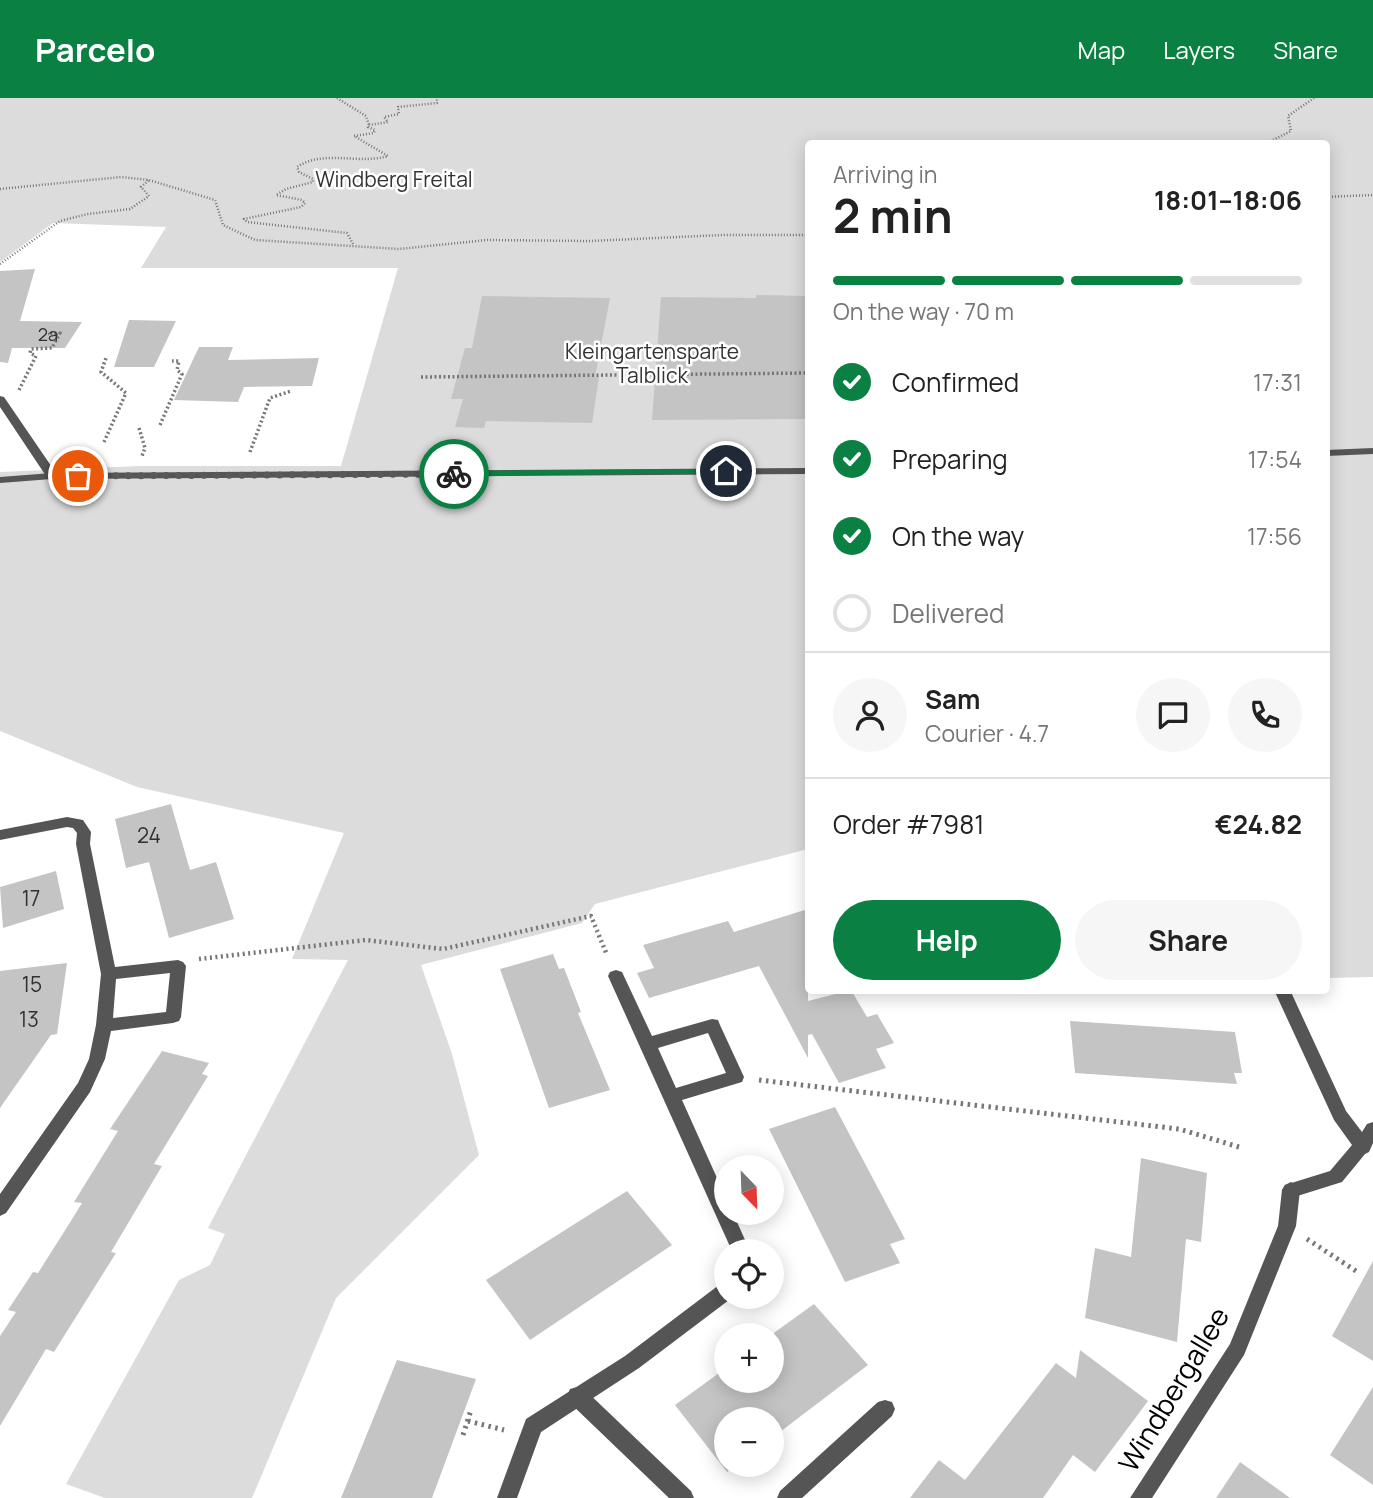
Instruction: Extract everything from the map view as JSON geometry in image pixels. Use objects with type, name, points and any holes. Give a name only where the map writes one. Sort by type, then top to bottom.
[{"type":"street","points":[[0,399],[52,477]]},
{"type":"street","points":[[1330,453],[1373,451]]},
{"type":"street","points":[[0,480],[143,469],[805,471]]},
{"type":"street","points":[[0,835],[67,822],[78,824],[84,832],[83,844],[109,974],[104,1025],[97,1059],[84,1087],[0,1208]]},
{"type":"street","points":[[104,1025],[173,1017],[178,966],[109,974]]},
{"type":"street","points":[[616,976],[707,1170],[736,1239]]},
{"type":"street","points":[[1284,994],[1340,1115],[1363,1147],[1373,1129]]},
{"type":"street","points":[[648,1044],[712,1025],[736,1077],[672,1096]]},
{"type":"street","name":"Windbergallee","points":[[1140,1498],[1237,1349],[1287,1226],[1291,1190],[1336,1177],[1344,1164],[1363,1147]]},
{"type":"street","points":[[507,1498],[533,1426],[632,1362],[714,1300]]},
{"type":"street","points":[[577,1396],[684,1498]]},
{"type":"street","points":[[787,1498],[886,1409]]},
{"type":"path","points":[[337,98],[366,116],[368,127],[376,130],[374,133],[354,136],[388,156],[366,161],[333,157],[303,162],[298,167],[299,172],[313,179],[313,182],[286,189],[276,195],[302,200],[305,203],[302,207],[244,219],[247,222],[347,233],[353,244]]},
{"type":"path","points":[[369,125],[388,122],[384,117],[399,114],[398,107],[437,103],[437,98]]},
{"type":"path","points":[[1273,140],[1291,131],[1288,116],[1314,98]]},
{"type":"path","points":[[0,189],[121,177],[149,180],[215,200],[223,225],[255,240],[353,244],[399,249],[487,240],[590,241],[723,235],[805,235]]},
{"type":"path","points":[[0,264],[60,221],[88,214],[130,209],[149,196],[141,187],[149,180]]},
{"type":"path","points":[[1330,197],[1373,195]]},
{"type":"path","points":[[14,400],[36,356],[30,353],[32,349],[52,348],[60,333],[48,334]]},
{"type":"path","points":[[104,442],[126,393],[101,372],[106,358]]},
{"type":"path","points":[[160,425],[182,374],[177,370],[179,362],[172,361]]},
{"type":"path","points":[[421,377],[805,373]]},
{"type":"path","points":[[250,452],[270,398],[291,391]]},
{"type":"path","points":[[139,428],[145,448],[143,469]]},
{"type":"path","points":[[178,966],[239,953],[366,940],[443,949],[591,916],[616,976]]},
{"type":"path","points":[[759,1080],[1179,1129],[1239,1147]]},
{"type":"path","points":[[1287,1226],[1356,1271]]},
{"type":"path","points":[[463,1435],[471,1410]]},
{"type":"path","points":[[468,1421],[486,1425]]},
{"type":"green space","points":[[0,98],[1373,98],[1373,977],[1330,978],[1330,140],[805,140],[805,850],[595,904],[582,923],[421,965],[452,1054],[479,1155],[336,1298],[252,1498],[105,1498],[66,1484],[179,1280],[210,1265],[225,1234],[208,1228],[348,960],[292,959],[344,833],[137,787],[0,731],[0,472],[140,466],[341,466],[398,268],[141,268],[166,227],[53,223],[0,262]]},
{"type":"building","points":[[35,269],[20,321],[82,322],[65,348],[12,348],[8,363],[0,362],[0,271]]},
{"type":"building","points":[[756,295],[805,296],[805,419],[652,420],[661,297],[756,298]]},
{"type":"building","points":[[482,296],[610,298],[595,377],[599,377],[592,423],[486,421],[484,428],[455,427],[463,399],[451,399],[465,348],[472,348]]},
{"type":"building","points":[[129,320],[176,321],[154,367],[114,367]]},
{"type":"building","points":[[199,347],[233,347],[228,360],[319,358],[312,386],[244,387],[238,402],[174,400]]},
{"type":"building","points":[[171,804],[190,870],[216,862],[234,919],[169,938],[149,862],[126,868],[115,819]]},
{"type":"building","points":[[56,871],[64,909],[3,928],[0,887]]},
{"type":"building","points":[[805,910],[805,994],[808,994],[808,1001],[835,994],[853,994],[867,1017],[877,1014],[894,1043],[876,1049],[886,1068],[839,1083],[812,1034],[808,1035],[808,1058],[759,966],[649,998],[637,973],[654,968],[643,945],[728,921],[734,932]]},
{"type":"building","points":[[553,954],[559,969],[564,968],[581,1012],[578,1013],[610,1090],[549,1108],[500,969]]},
{"type":"building","points":[[67,963],[57,1034],[51,1035],[0,1108],[0,971]]},
{"type":"building","points":[[1070,1021],[1235,1032],[1242,1073],[1234,1073],[1237,1084],[1075,1073]]},
{"type":"building","points":[[162,1051],[209,1063],[202,1074],[208,1076],[154,1164],[162,1166],[111,1252],[116,1253],[54,1352],[46,1349],[0,1426],[0,1336],[16,1312],[8,1310],[33,1272],[38,1273],[82,1203],[74,1202],[118,1131],[110,1129]]},
{"type":"building","points":[[835,1107],[905,1239],[890,1244],[900,1263],[845,1282],[769,1129]]},
{"type":"building","points":[[1141,1158],[1207,1173],[1201,1242],[1186,1239],[1177,1342],[1085,1318],[1095,1248],[1131,1257]]},
{"type":"building","points":[[627,1191],[672,1245],[530,1340],[486,1280]]},
{"type":"building","points":[[1373,1261],[1373,1361],[1332,1336]]},
{"type":"building","points":[[814,1304],[868,1365],[784,1429],[784,1407],[714,1407],[714,1455],[675,1405],[714,1377],[714,1393],[784,1393],[784,1326]]},
{"type":"building","points":[[1080,1350],[1148,1401],[1095,1472],[1073,1455],[1043,1498],[910,1498],[939,1460],[965,1480],[1056,1363],[1076,1378]]},
{"type":"building","points":[[397,1360],[476,1379],[432,1498],[341,1498]]},
{"type":"building","points":[[1373,1387],[1373,1485],[1330,1455]]},
{"type":"building","points":[[1240,1462],[1290,1498],[1216,1498]]},
{"type":"way so far","points":[[78,476],[454,474]]},
{"type":"route","points":[[454,474],[726,471]]},
{"type":"park label","name":"Windberg Freital","points":[[394,179]]},
{"type":"park label","name":"Kleingartensparte Talblick","points":[[652,363]]}]
